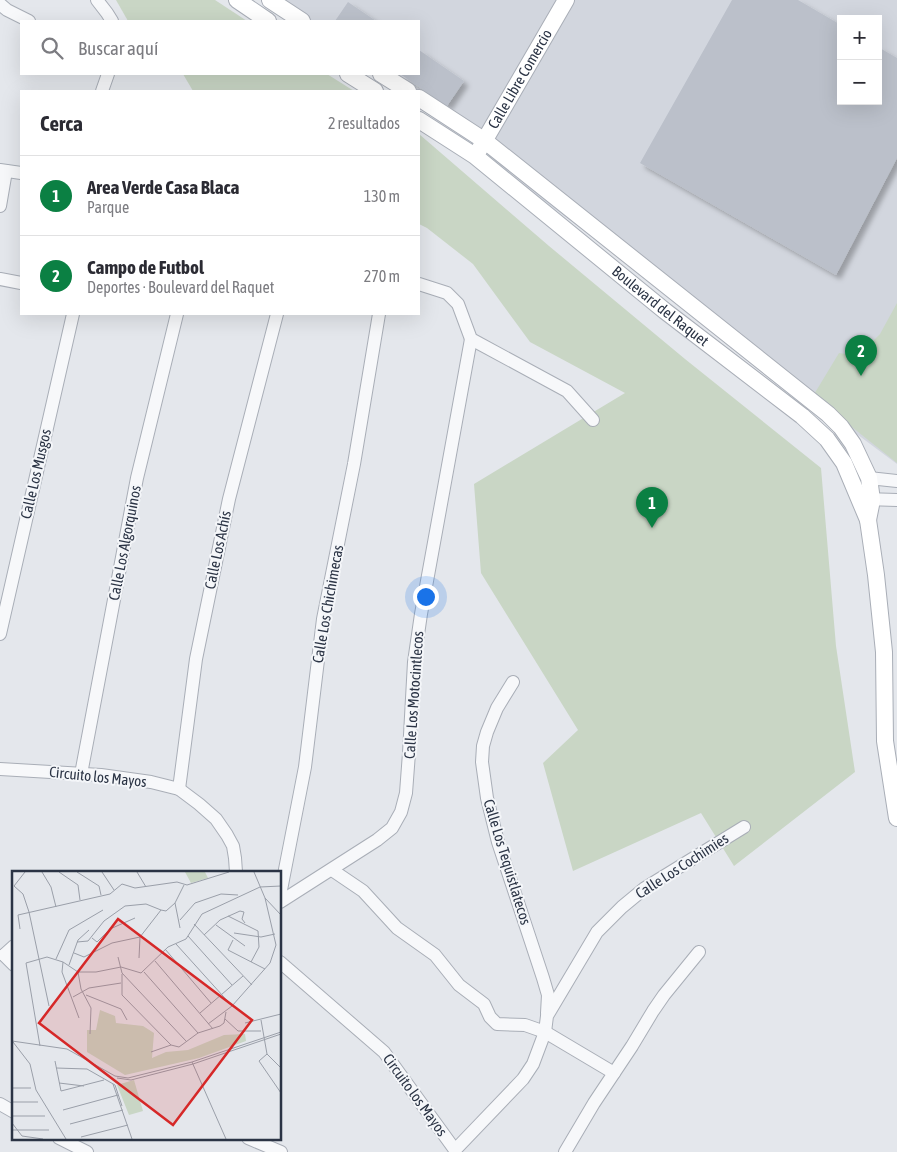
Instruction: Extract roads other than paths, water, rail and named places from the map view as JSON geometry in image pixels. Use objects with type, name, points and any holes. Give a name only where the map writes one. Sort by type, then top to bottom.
[{"type":"street","points":[[97,0],[111,20]]},
{"type":"street","points":[[237,0],[267,20]]},
{"type":"street","points":[[270,0],[300,20]]},
{"type":"street","name":"Calle Libre Comercio","points":[[475,156],[566,0]]},
{"type":"street","points":[[0,4],[7,10],[27,20]]},
{"type":"street","points":[[102,90],[108,75]]},
{"type":"street","points":[[350,75],[373,90]]},
{"type":"street","points":[[383,75],[406,90]]},
{"type":"street","name":"Boulevard del Raquet","points":[[420,99],[485,141],[818,404],[841,427],[853,444],[868,478],[865,499],[876,575],[884,652],[885,741],[897,818]]},
{"type":"street","name":"Boulevard del Raquet","points":[[420,121],[475,156],[666,311],[802,416],[827,439],[844,463],[855,488],[865,499]]},
{"type":"street","points":[[0,206],[3,170],[20,173]]},
{"type":"street","points":[[0,279],[20,284]]},
{"type":"street","points":[[420,284],[447,293],[458,304],[470,339],[566,391],[593,420]]},
{"type":"street","points":[[666,311],[677,294]]},
{"type":"street","name":"Calle Los Musgos","points":[[0,634],[73,315]]},
{"type":"street","name":"Calle Los Algorquinos","points":[[81,774],[137,478],[173,315]]},
{"type":"street","name":"Calle Los Achís","points":[[179,789],[192,680],[198,649],[229,499],[277,315]]},
{"type":"street","name":"Calle Los Chichimecas","points":[[281,890],[305,767],[323,619],[354,464],[379,315]]},
{"type":"street","name":"Calle Los Motocintlecos","points":[[281,901],[377,840],[392,828],[401,812],[410,753],[414,662],[420,614],[470,339]]},
{"type":"street","points":[[827,439],[841,427]]},
{"type":"street","points":[[868,478],[897,482]]},
{"type":"street","points":[[865,499],[897,500]]},
{"type":"street","name":"Calle Los Tequistlatecos","points":[[513,682],[497,708],[487,732],[483,746],[482,762],[487,798],[498,842],[548,995],[547,1016]]},
{"type":"street","name":"Circuito los Mayos","points":[[0,769],[101,775],[150,782],[179,789],[216,819],[233,846],[236,871]]},
{"type":"street","name":"Calle Los Cochimies","points":[[455,1151],[534,1064],[545,1032],[547,1016],[597,932],[622,907],[646,888],[744,827]]},
{"type":"street","points":[[332,870],[363,891],[396,928],[435,955],[459,985],[484,1004],[490,1017],[497,1024],[525,1025],[545,1032],[614,1073]]},
{"type":"street","points":[[565,1152],[664,994],[699,952]]},
{"type":"street","points":[[2,955],[12,963]]},
{"type":"street","name":"Circuito los Mayos","points":[[281,963],[384,1052],[455,1151]]},
{"type":"street","points":[[0,1104],[12,1111]]},
{"type":"street","points":[[63,1140],[87,1152]]},
{"type":"street","points":[[253,1140],[282,1152]]},
{"type":"place","name":"Campo de Futbol","points":[[861,376]]},
{"type":"place","name":"Area Verde Casa Blaca","points":[[652,528]]}]
